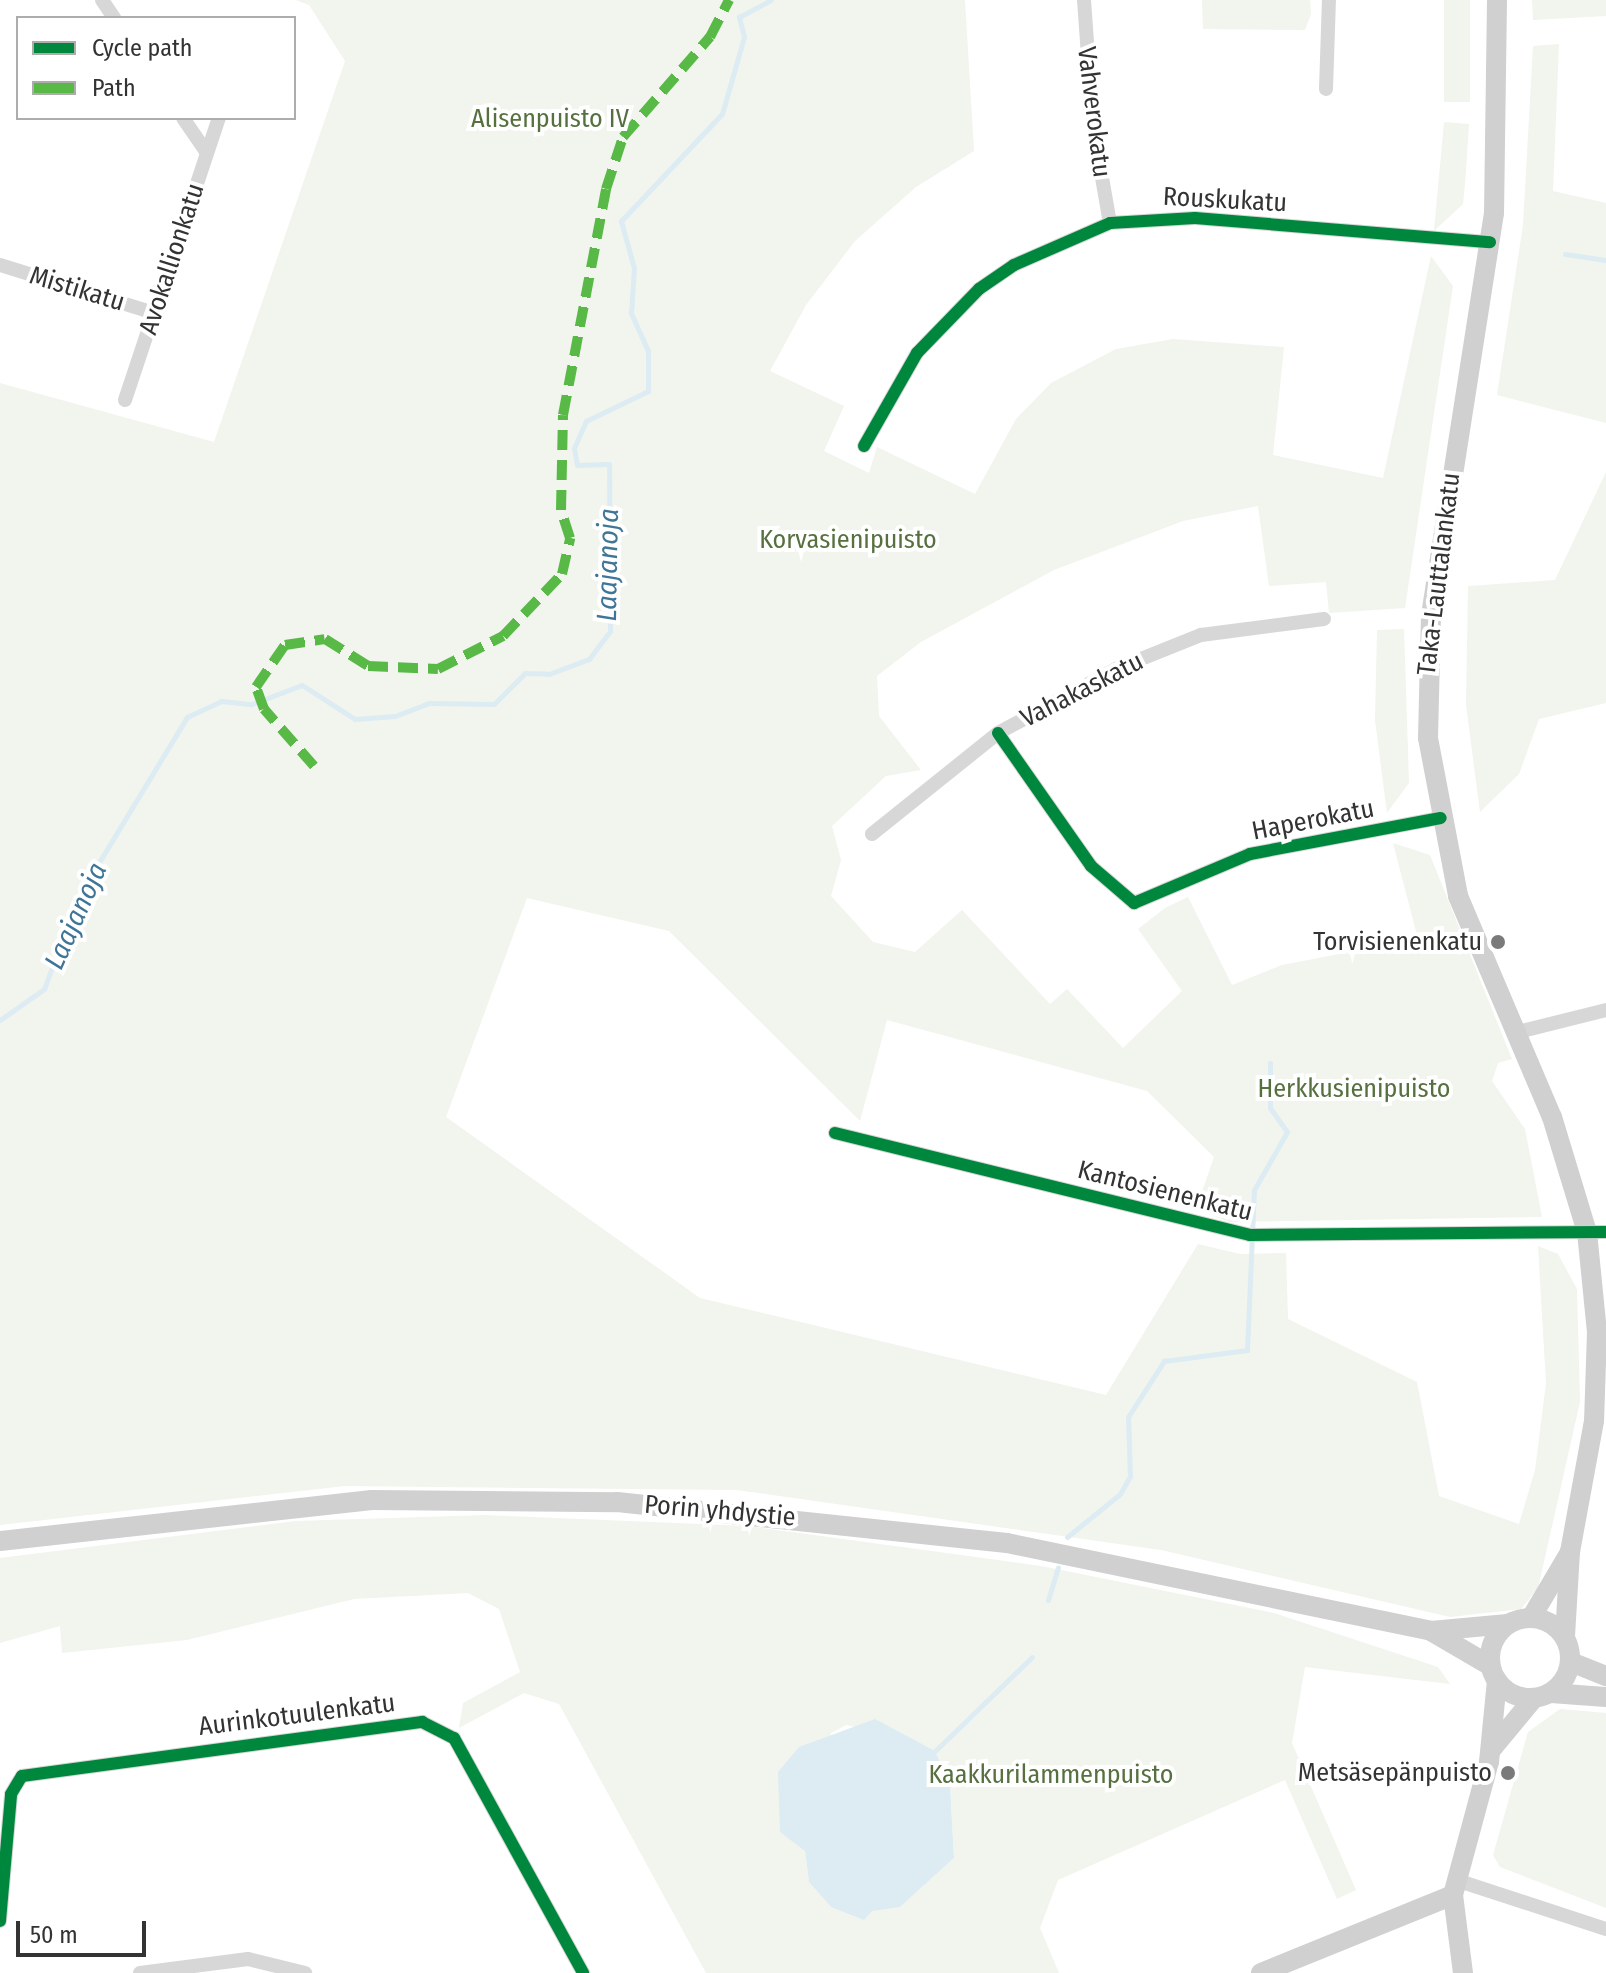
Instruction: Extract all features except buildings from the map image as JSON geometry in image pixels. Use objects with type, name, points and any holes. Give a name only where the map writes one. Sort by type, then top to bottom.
[{"type":"main road","name":"Taka-Lauttalankatu","points":[[1497,0],[1490,242],[1427,651],[1428,738],[1441,818],[1475,943],[1518,1032],[1597,1232],[1600,1422],[1570,1552],[1565,1637]]},
{"type":"main road","name":"Porin yhdystie","points":[[0,1541],[372,1500],[617,1502],[1007,1543],[1431,1631],[1508,1624]]},
{"type":"main road","name":"Taka-Lauttalankatu","points":[[1531,1618],[1570,1552]]},
{"type":"main road","points":[[1463,1973],[1454,1887],[1491,1750],[1494,1641],[1508,1624],[1531,1618],[1565,1637],[1571,1662]]},
{"type":"main road","name":"Porin yhdystie","points":[[1431,1631],[1494,1673]]},
{"type":"main road","points":[[1571,1662],[1606,1676]]},
{"type":"main road","points":[[1491,1750],[1571,1662]]},
{"type":"main road","points":[[1494,1673],[1542,1696],[1606,1697]]},
{"type":"main road","points":[[1261,1973],[1454,1887]]},
{"type":"street","name":"Vahverokatu","points":[[1084,0],[1093,126],[1110,223]]},
{"type":"street","points":[[1326,89],[1329,0]]},
{"type":"street","points":[[184,120],[207,153]]},
{"type":"street","name":"Avokallionkatu","points":[[125,400],[218,120]]},
{"type":"street","name":"Rouskukatu","points":[[864,446],[917,353],[979,289],[1014,265],[1110,223],[1195,218],[1490,242]]},
{"type":"street","name":"Mistikatu","points":[[0,265],[154,313]]},
{"type":"street","name":"Vahakaskatu","points":[[872,834],[998,733],[1116,669],[1201,635],[1324,619]]},
{"type":"street","name":"Haperokatu","points":[[998,733],[1091,866],[1134,903],[1250,854],[1441,818]]},
{"type":"street","points":[[1518,1032],[1606,1010]]},
{"type":"street","name":"Kantosienenkatu","points":[[835,1133],[1250,1235],[1597,1232]]},
{"type":"street","name":"Aurinkotuulenkatu","points":[[0,1921],[11,1794],[22,1776],[47,1767],[422,1722],[454,1738],[583,1973]]},
{"type":"street","points":[[1454,1887],[1606,1929]]},
{"type":"street","points":[[140,1973],[248,1959],[305,1973]]},
{"type":"green space","points":[[296,0],[965,0],[974,151],[916,187],[855,241],[806,305],[770,371],[844,406],[824,451],[869,473],[877,447],[975,494],[1016,419],[1051,383],[1116,349],[1173,339],[1284,347],[1273,455],[1383,478],[1431,256],[1453,286],[1405,608],[1329,613],[1326,582],[1269,586],[1258,506],[1183,521],[1054,570],[921,642],[877,676],[879,716],[921,770],[886,776],[832,826],[841,860],[831,896],[873,942],[915,952],[962,910],[1050,1004],[1067,989],[1123,1048],[1182,991],[1138,929],[1165,908],[1188,897],[1232,985],[1282,965],[1418,939],[1393,843],[1430,855],[1512,1059],[1498,1063],[1492,1081],[1525,1129],[1542,1217],[1230,1222],[1196,1209],[1214,1157],[1147,1091],[887,1020],[860,1121],[669,931],[527,898],[446,1117],[700,1298],[1106,1395],[1198,1244],[1240,1254],[1286,1253],[1288,1319],[1417,1382],[1439,1496],[1519,1524],[1535,1470],[1546,1383],[1538,1246],[1558,1254],[1577,1289],[1580,1402],[1538,1588],[1521,1609],[1450,1617],[1161,1550],[737,1490],[345,1486],[0,1525],[0,383],[214,442],[345,61],[309,5]]},
{"type":"green space","points":[[1202,0],[1310,0],[1311,14],[1305,30],[1203,29]]},
{"type":"green space","points":[[1444,0],[1470,0],[1470,102],[1444,102]]},
{"type":"green space","points":[[1532,0],[1606,0],[1606,16],[1533,20]]},
{"type":"green space","points":[[1559,44],[1553,191],[1606,203],[1606,423],[1497,395],[1523,225],[1533,46]]},
{"type":"green space","points":[[1444,122],[1469,124],[1465,184],[1463,204],[1434,231]]},
{"type":"green space","points":[[1606,472],[1606,703],[1539,719],[1519,774],[1480,812],[1466,705],[1468,586],[1555,580]]},
{"type":"green space","points":[[1404,629],[1409,783],[1387,813],[1375,720],[1377,630]]},
{"type":"green space","name":"Kaakkurilammenpuisto","points":[[487,1515],[748,1526],[1041,1566],[1274,1613],[1438,1667],[1450,1684],[1305,1667],[1292,1743],[1356,1890],[1337,1899],[1285,1780],[1058,1880],[1040,1928],[1059,1973],[706,1973],[559,1704],[524,1693],[459,1728],[463,1703],[520,1672],[499,1609],[468,1593],[354,1599],[187,1640],[62,1653],[60,1626],[0,1643],[0,1558],[296,1521]],"holes":[[[846,1725],[864,1729],[950,1785],[954,1858],[900,1907],[831,1907],[809,1882],[805,1851],[831,1733]]]},
{"type":"green space","points":[[1560,1709],[1606,1713],[1606,1908],[1500,1867],[1493,1855],[1528,1732]]},
{"type":"shaded area","points":[[875,1719],[935,1751],[950,1785],[954,1858],[900,1907],[872,1911],[864,1920],[831,1907],[809,1882],[805,1851],[780,1832],[778,1772],[799,1747]]},
{"type":"waterway","name":"Laajanoja","points":[[0,1020],[44,989],[78,897],[187,717],[221,701],[252,704],[302,685],[355,719],[395,716],[429,703],[494,704],[525,673],[549,674],[589,659],[610,631],[609,464],[577,465],[574,448],[586,421],[648,391],[648,351],[631,313],[634,268],[621,221],[722,114],[744,37],[739,17],[771,0]]},
{"type":"waterway","points":[[1565,254],[1606,260]]},
{"type":"waterway","points":[[1067,1537],[1120,1494],[1130,1476],[1128,1417],[1164,1361],[1247,1350],[1254,1190],[1287,1132],[1270,1108],[1270,1063]]},
{"type":"waterway","points":[[1048,1600],[1058,1567]]},
{"type":"waterway","points":[[935,1751],[1032,1657]]},
{"type":"marked path","points":[[314,766],[264,709],[256,687],[285,645],[325,639],[368,666],[438,669],[503,636],[562,574],[570,538],[561,510],[563,415],[606,189],[623,137],[710,37],[729,0]]},
{"type":"cycle path","points":[[864,446],[917,353],[979,289],[1014,265],[1110,223],[1195,218],[1490,242]]},
{"type":"cycle path","points":[[998,733],[1091,866],[1134,903],[1250,854],[1441,818]]},
{"type":"cycle path","points":[[835,1133],[1250,1235],[1606,1232]]},
{"type":"cycle path","points":[[0,1921],[11,1794],[22,1776],[422,1722],[454,1738],[583,1973]]},
{"type":"place","name":"Torvisienenkatu","points":[[1498,942]]},
{"type":"place","name":"Metsäsepänpuisto","points":[[1508,1773]]},
{"type":"park label","name":"Alisenpuisto IV","points":[[550,119]]},
{"type":"park label","name":"Korvasienipuisto","points":[[848,540]]},
{"type":"park label","name":"Herkkusienipuisto","points":[[1354,1089]]}]
